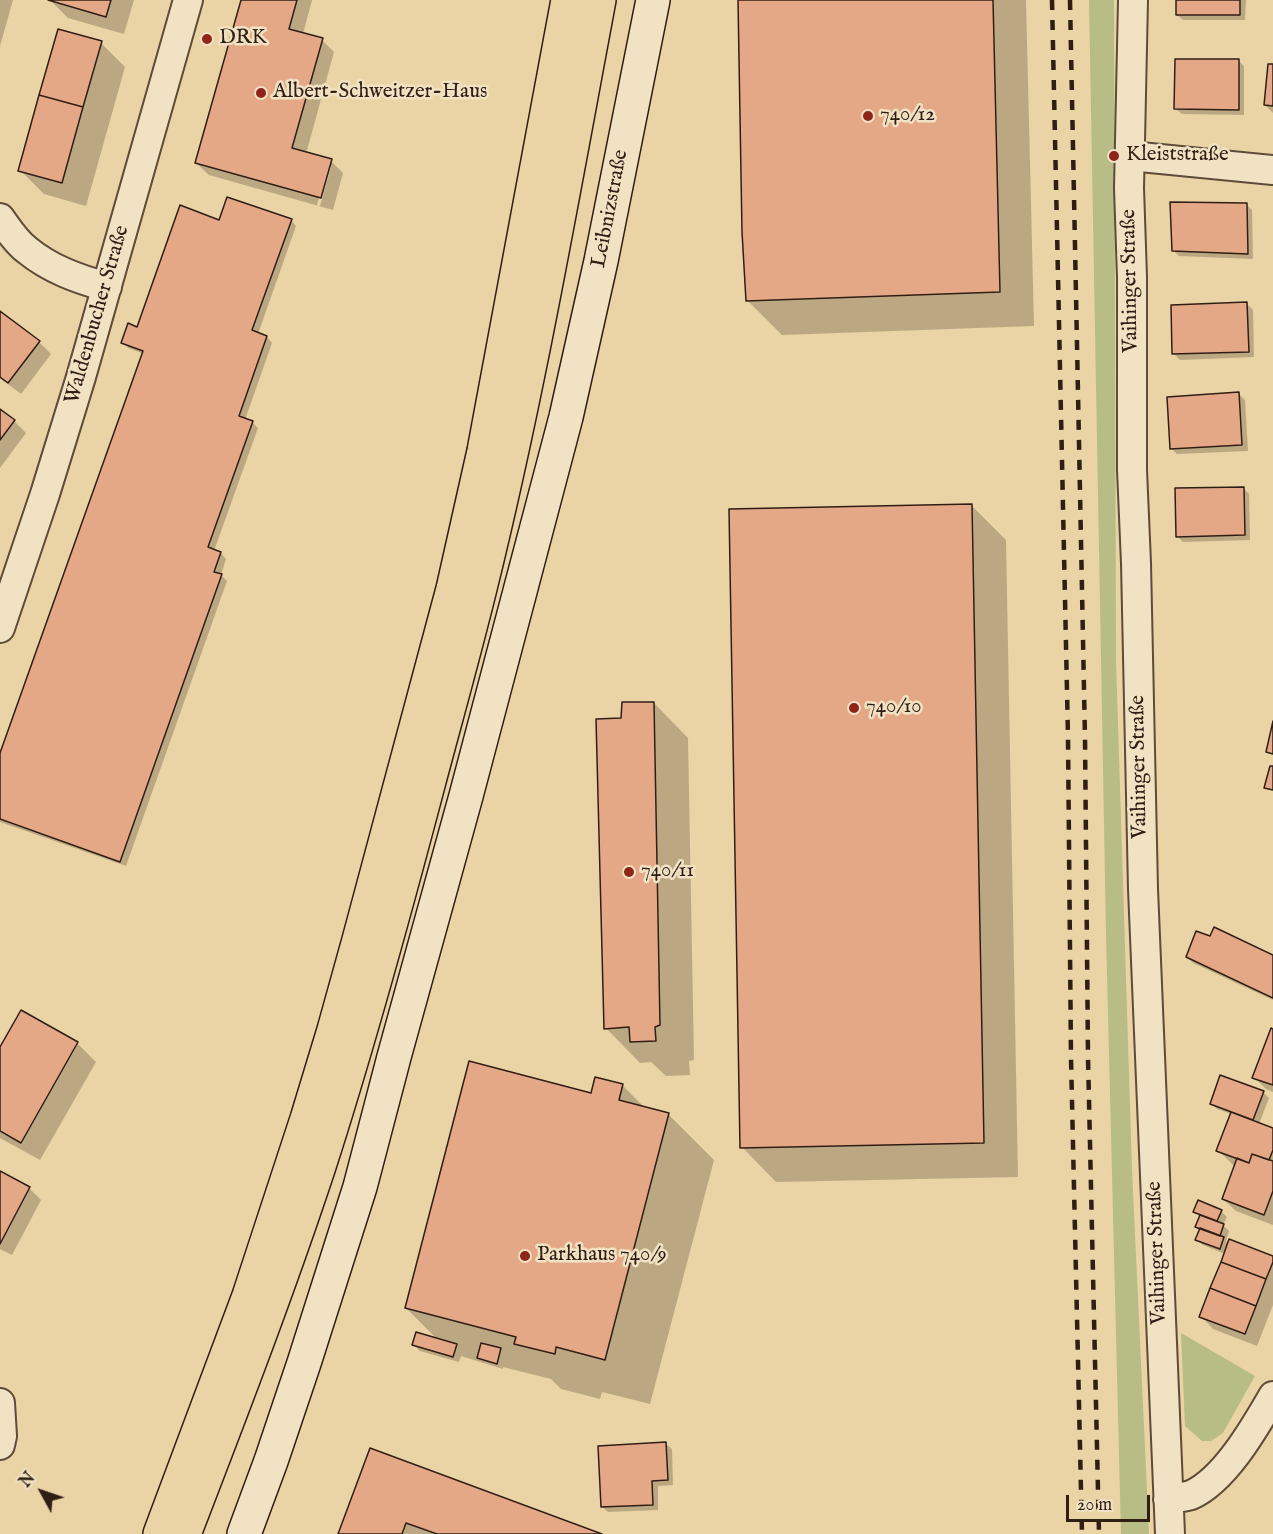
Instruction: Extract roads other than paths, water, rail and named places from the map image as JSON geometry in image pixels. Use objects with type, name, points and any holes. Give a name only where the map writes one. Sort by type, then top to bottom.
[{"type":"highway","points":[[160,1534],[249,1296],[307,1119],[359,940],[447,611],[484,451],[568,0]]},
{"type":"highway","points":[[184,1534],[249,1364],[318,1167],[363,1023],[403,880],[480,589],[510,456],[544,298],[599,0]]},
{"type":"street","name":"Waldenbucher Straße","points":[[0,628],[81,377],[188,0]]},
{"type":"street","name":"Leibnizstraße","points":[[243,1534],[271,1461],[360,1187],[466,796],[566,417],[653,0]]},
{"type":"street","name":"Vaihinger Straße","points":[[1133,0],[1129,188],[1132,277],[1132,470],[1143,889],[1170,1534]]},
{"type":"street","points":[[1130,156],[1273,170]]},
{"type":"street","points":[[0,218],[26,250],[56,269],[84,281],[107,287]]},
{"type":"street","points":[[1168,1499],[1190,1495],[1206,1485],[1228,1464],[1252,1433],[1273,1396]]},
{"type":"street","points":[[0,1403],[2,1436],[0,1444]]},
{"type":"railway","points":[[1052,0],[1082,1534]]},
{"type":"railway","points":[[1070,0],[1085,738],[1088,1057],[1099,1534]]},
{"type":"place","name":"DRK","points":[[207,39]]},
{"type":"place","name":"Albert-Schweitzer-Haus","points":[[261,93]]},
{"type":"place","name":"740/12","points":[[868,116]]},
{"type":"place","name":"Kleiststraße","points":[[1114,156]]},
{"type":"place","name":"740/10","points":[[854,708]]},
{"type":"place","name":"740/11","points":[[629,872]]},
{"type":"place","name":"Parkhaus 740/9","points":[[525,1256]]}]
